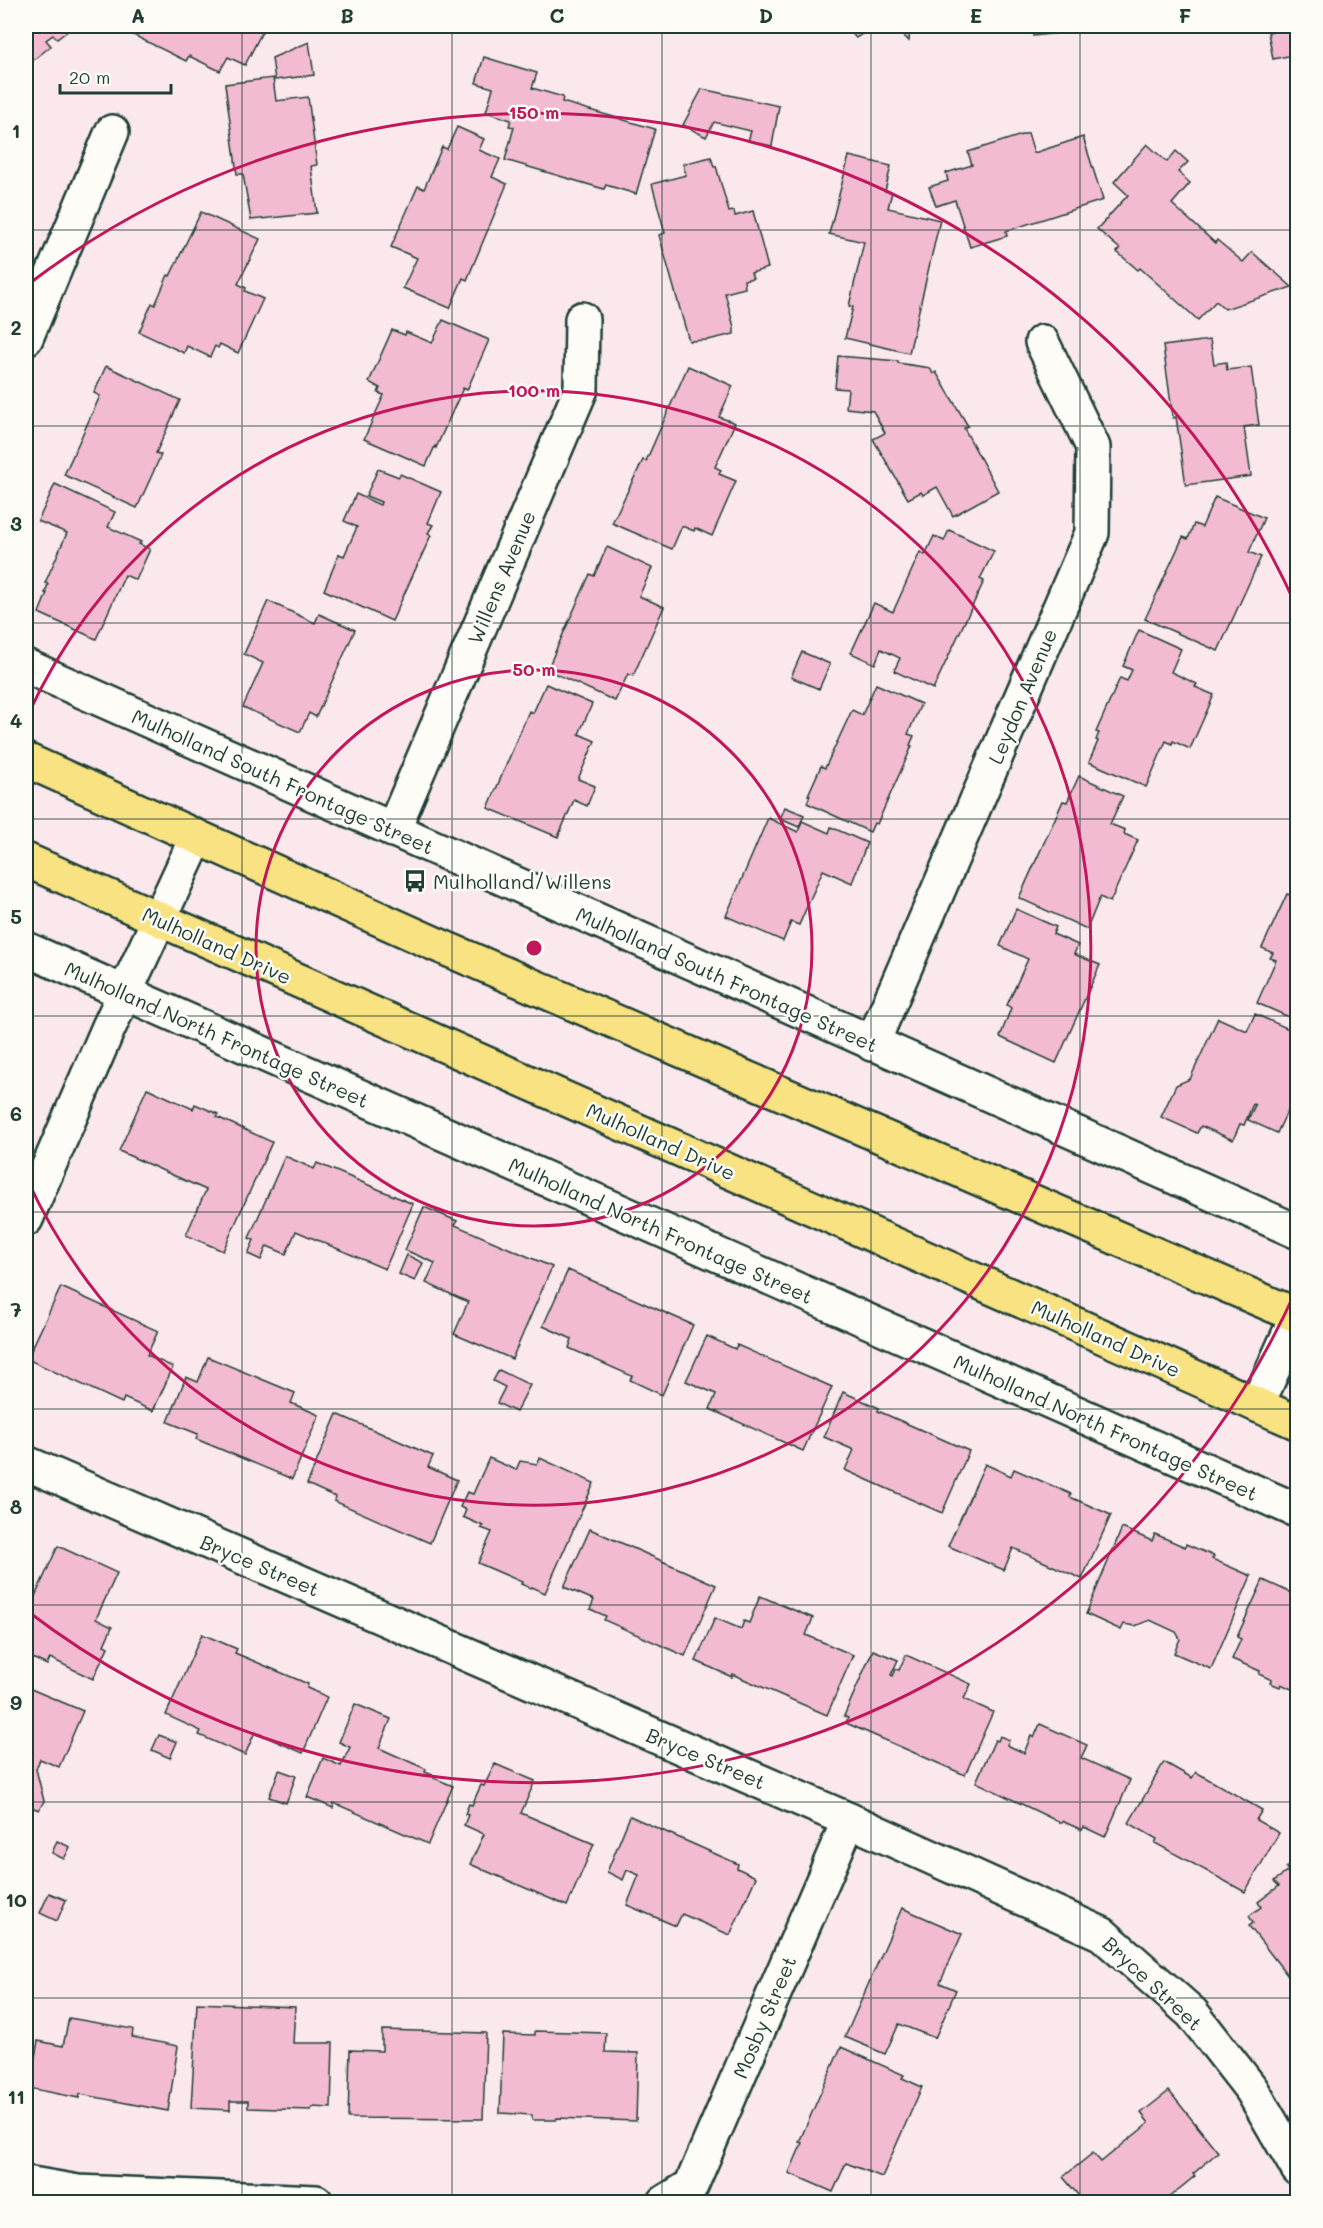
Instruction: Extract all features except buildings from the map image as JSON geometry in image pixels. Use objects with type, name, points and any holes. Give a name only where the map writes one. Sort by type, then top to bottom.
[{"type":"main road","points":[[26,760],[433,943],[1297,1315]]},
{"type":"main road","name":"Mulholland Drive","points":[[26,860],[1298,1423]]},
{"type":"street","points":[[26,338],[112,132]]},
{"type":"street","name":"Willens Avenue","points":[[393,830],[581,388],[582,319]]},
{"type":"street","name":"Leydon Avenue","points":[[872,1044],[1092,533],[1093,447],[1042,342]]},
{"type":"street","name":"Mulholland South Frontage Street","points":[[26,666],[1298,1232]]},
{"type":"street","points":[[26,1219],[157,919],[197,837]]},
{"type":"street","name":"Mulholland North Frontage Street","points":[[26,949],[1298,1511]]},
{"type":"street","points":[[1257,1405],[1297,1315]]},
{"type":"street","name":"Bryce Street","points":[[26,1463],[849,1820],[1102,1934],[1192,2013],[1252,2090],[1298,2169]]},
{"type":"street","name":"Mosby Street","points":[[665,2202],[691,2186],[849,1820]]},
{"type":"street","points":[[26,2183],[78,2192],[316,2202]]},
{"type":"place","name":"Mulholland/Willens","points":[[415,881]]}]
